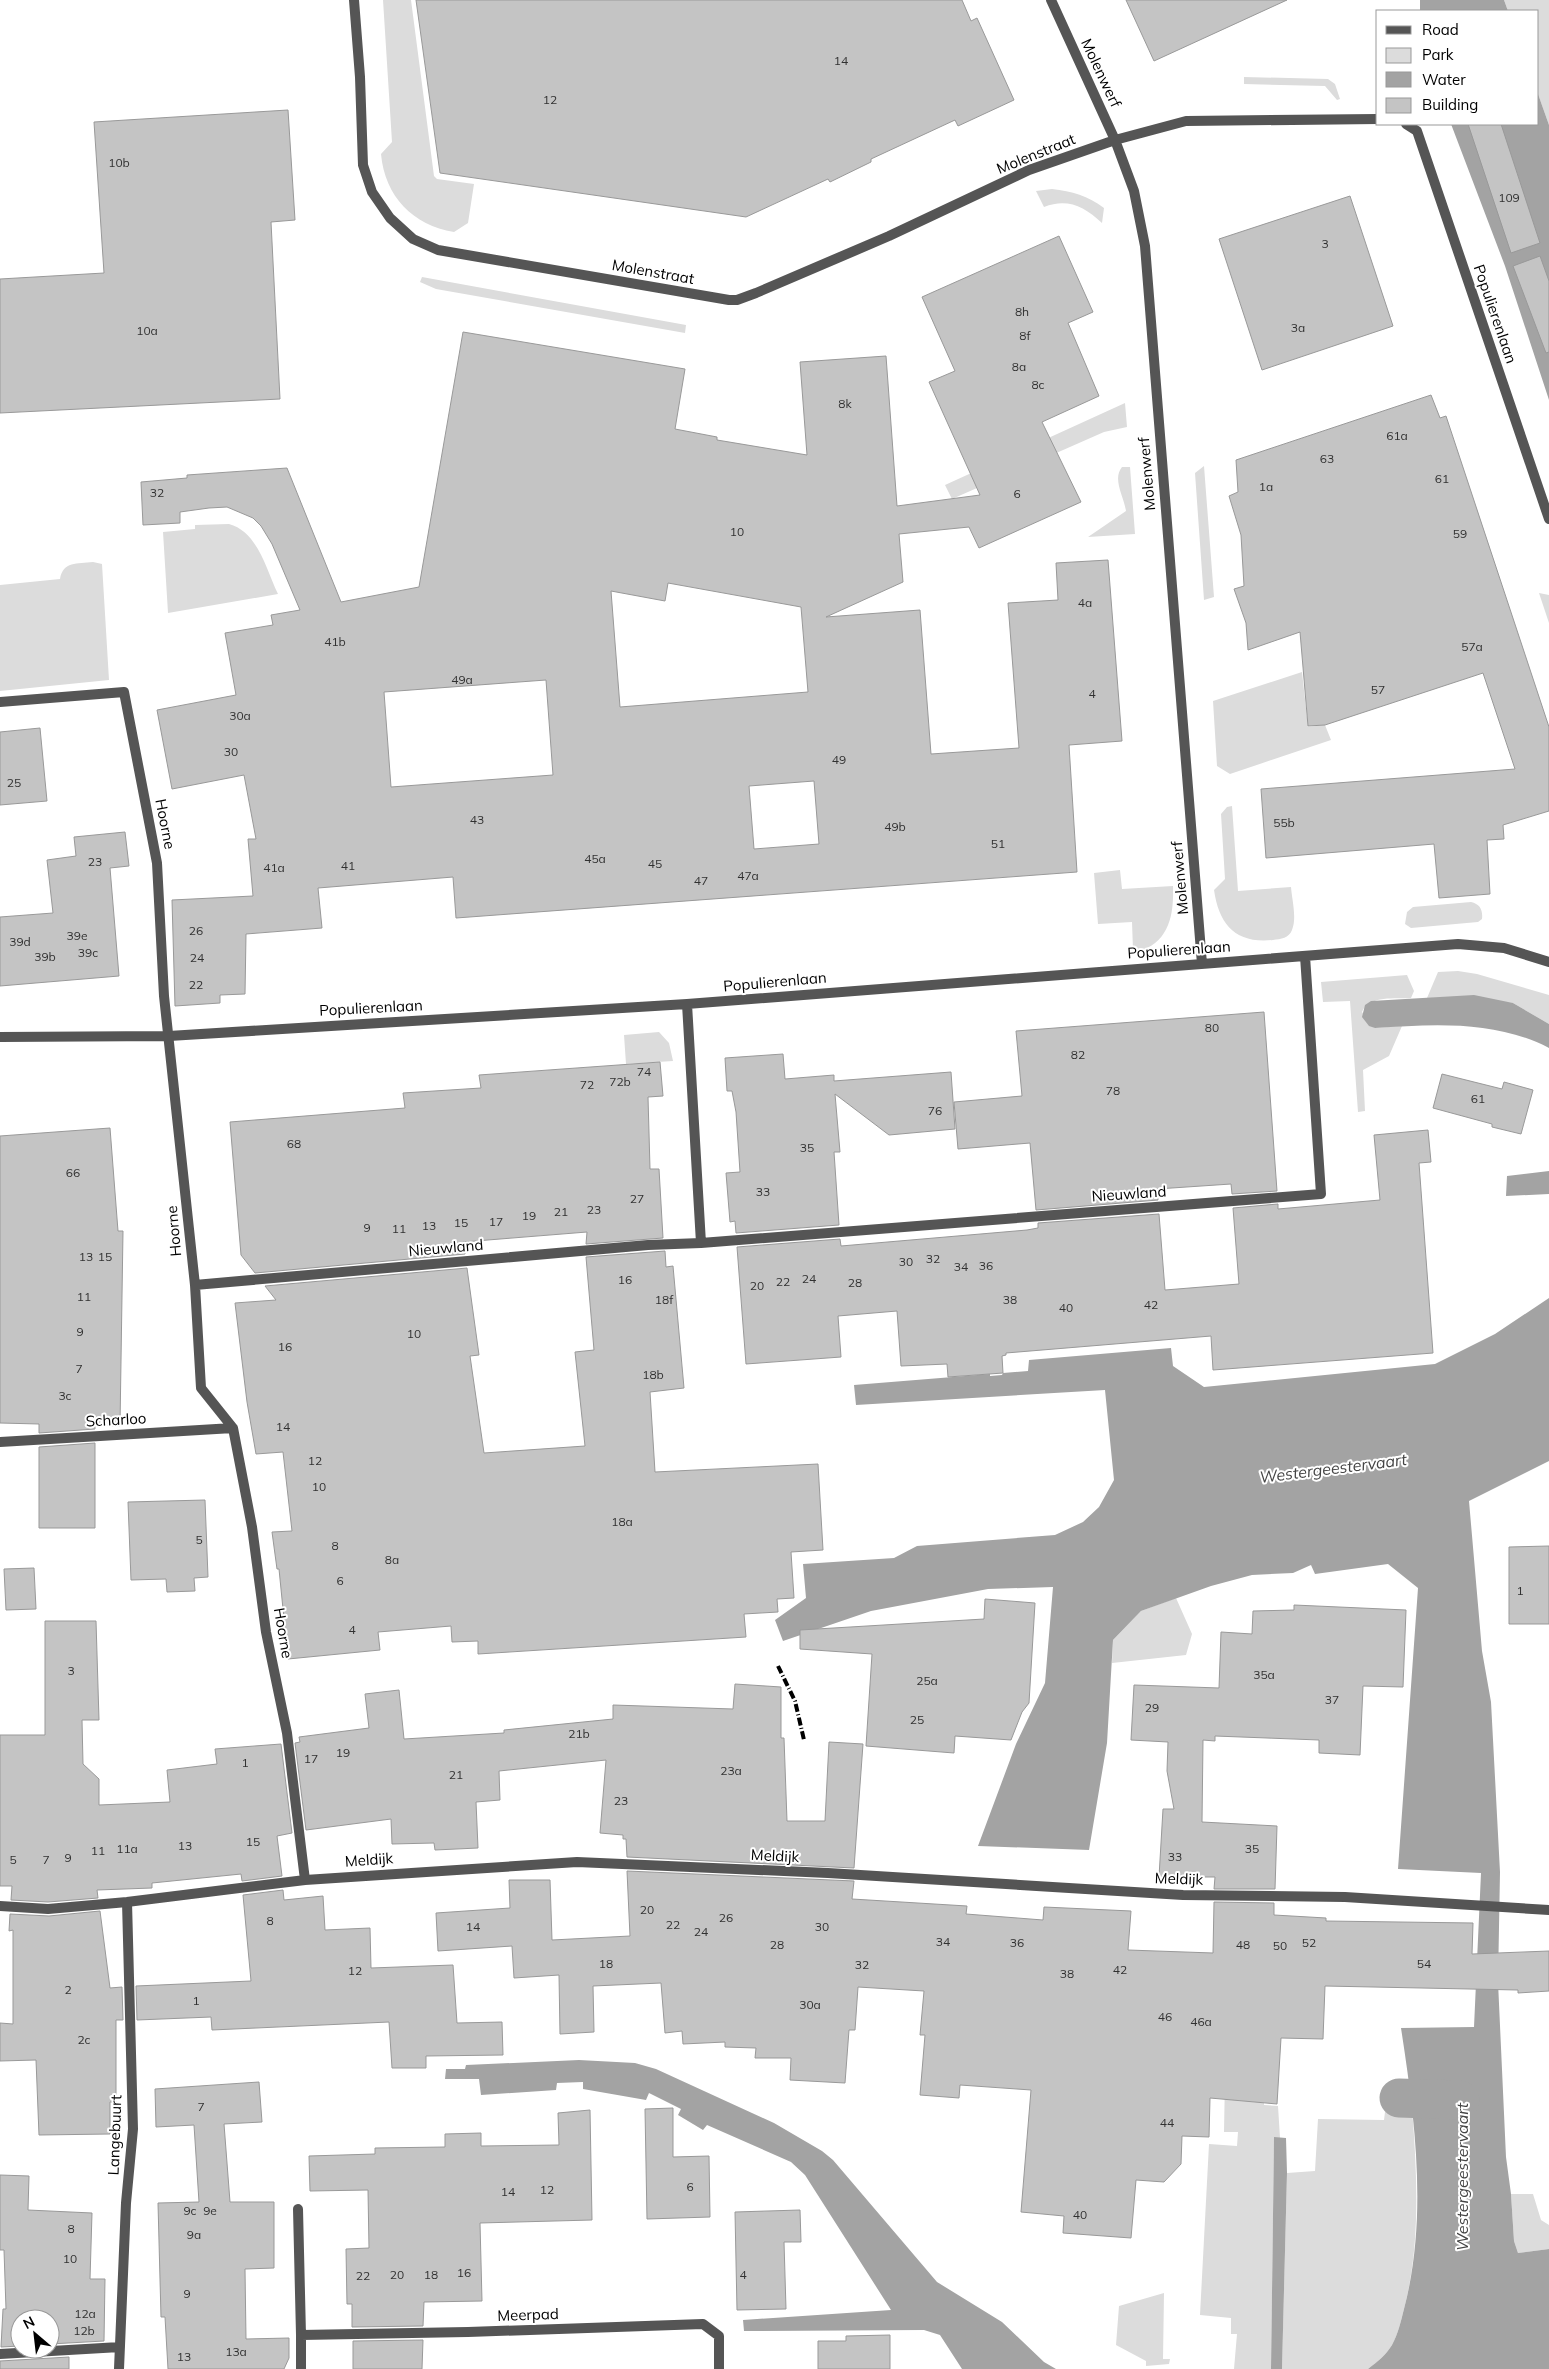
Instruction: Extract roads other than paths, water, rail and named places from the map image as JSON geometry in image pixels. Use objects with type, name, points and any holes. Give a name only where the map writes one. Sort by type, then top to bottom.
[{"type":"street","name":"Molenstraat","points":[[354,0],[360,77],[363,165],[372,192],[390,218],[413,239],[438,250],[737,300],[889,236],[1029,170],[1115,140]]},
{"type":"street","name":"Molenwerf","points":[[1051,0],[1115,140],[1134,191],[1145,246],[1202,964]]},
{"type":"street","points":[[1115,140],[1186,122],[1376,118]]},
{"type":"street","name":"Populierenlaan","points":[[1407,125],[1417,132],[1549,519]]},
{"type":"street","name":"Hoorne","points":[[0,702],[124,692],[157,863],[164,996],[195,1286],[202,1388],[233,1428],[252,1528],[266,1632],[287,1733],[305,1880]]},
{"type":"street","name":"Populierenlaan","points":[[0,1037],[169,1036],[687,1004],[1458,944],[1504,948],[1549,962]]},
{"type":"street","name":"Nieuwland","points":[[195,1286],[648,1245],[701,1243],[1321,1194],[1305,956]]},
{"type":"street","points":[[687,1004],[701,1243]]},
{"type":"street","name":"Scharloo","points":[[0,1442],[233,1428]]},
{"type":"street","name":"Meldijk","points":[[0,1906],[48,1909],[127,1902],[305,1880],[577,1862],[838,1874],[1183,1895],[1335,1897],[1478,1906],[1530,1907],[1549,1910]]},
{"type":"street","name":"Langebuurt","points":[[119,2369],[126,2203],[133,2129],[127,1902]]},
{"type":"street","points":[[298,2209],[301,2369]]},
{"type":"street","name":"Meerpad","points":[[301,2335],[468,2332],[703,2324],[719,2336],[719,2369]]},
{"type":"street","points":[[0,2354],[120,2347]]},
{"type":"water","points":[[1420,0],[1504,0],[1508,10],[1420,10]]},
{"type":"water","points":[[1539,97],[1549,125],[1549,400],[1505,266],[1451,125],[1539,125]]},
{"type":"water","points":[[1474,995],[1513,1003],[1549,1024],[1549,1048],[1528,1039],[1486,1028],[1442,1025],[1375,1028],[1369,1026],[1362,1017],[1365,1005],[1371,1001]]},
{"type":"water","points":[[1549,1171],[1549,1194],[1506,1196],[1507,1176]]},
{"type":"water","name":"Westergeestervaart","points":[[1549,1298],[1549,1461],[1469,1501],[1482,1651],[1491,1702],[1500,1872],[1498,1982],[1506,2157],[1514,2241],[1518,2253],[1549,2249],[1549,2369],[1368,2369],[1387,2352],[1398,2332],[1411,2275],[1416,2240],[1417,2168],[1411,2098],[1401,2028],[1474,2027],[1481,1873],[1398,1869],[1418,1588],[1388,1564],[1315,1574],[1311,1565],[1293,1573],[1252,1575],[1211,1586],[1141,1611],[1113,1640],[1107,1743],[1089,1850],[978,1846],[1016,1744],[1045,1683],[1053,1587],[988,1589],[871,1611],[783,1641],[775,1620],[806,1598],[803,1564],[894,1558],[917,1546],[1055,1535],[1083,1522],[1099,1507],[1114,1480],[1105,1390],[856,1405],[854,1385],[990,1374],[990,1376],[1002,1375],[1003,1373],[1028,1371],[1029,1360],[1171,1348],[1173,1366],[1204,1387],[1435,1364],[1495,1334]]},
{"type":"water","points":[[579,2060],[635,2063],[656,2069],[774,2123],[822,2151],[833,2160],[937,2282],[1002,2322],[1044,2362],[1056,2369],[962,2369],[940,2335],[924,2330],[744,2331],[743,2320],[891,2310],[805,2175],[791,2162],[707,2125],[703,2130],[678,2115],[681,2109],[649,2093],[646,2100],[583,2089],[583,2082],[557,2083],[556,2090],[481,2095],[479,2079],[445,2079],[446,2069],[465,2069],[466,2065]]},
{"type":"water","points":[[1274,2137],[1286,2138],[1287,2173],[1282,2369],[1271,2369]]},
{"type":"waterway","name":"Westergeestervaart","points":[[1399,2098],[1460,2100]]},
{"type":"railway","points":[[778,1666],[795,1701],[804,1740]]}]
